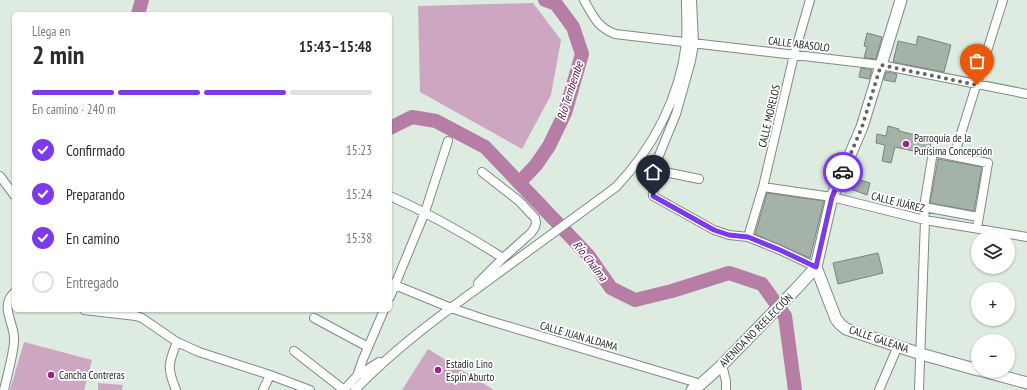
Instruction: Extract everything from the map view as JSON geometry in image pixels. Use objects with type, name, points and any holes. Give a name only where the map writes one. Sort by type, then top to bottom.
[{"type":"street","name":"CALLE ABASOLO","points":[[584,0],[597,23],[602,28],[615,34],[881,65],[1027,94]]},
{"type":"street","points":[[686,0],[691,61],[676,114],[658,158],[652,193],[654,198],[714,230],[729,235],[748,237],[816,267],[832,197],[862,127],[901,0]]},
{"type":"street","points":[[355,390],[388,358],[451,308],[616,187],[632,170],[652,141],[676,92],[690,42],[692,0]]},
{"type":"street","name":"CALLE MORELOS","points":[[748,237],[763,187],[794,54],[810,0]]},
{"type":"street","points":[[954,156],[1003,0]]},
{"type":"street","points":[[393,284],[425,212],[448,141]]},
{"type":"street","points":[[919,390],[925,220],[924,207],[933,152],[988,163],[977,228]]},
{"type":"street","points":[[655,170],[699,179]]},
{"type":"street","points":[[466,297],[504,258],[525,240],[535,227],[536,222],[535,218],[519,201],[482,172]]},
{"type":"street","points":[[0,176],[12,183]]},
{"type":"street","points":[[0,176],[12,192]]},
{"type":"street","name":"CALLE JUÁREZ","points":[[763,187],[832,197],[925,220],[1027,237]]},
{"type":"street","points":[[392,197],[425,212],[464,233],[504,258]]},
{"type":"street","points":[[924,207],[978,217]]},
{"type":"street","name":"AVENIDA NO REELECCIÓN","points":[[697,387],[725,361],[816,267]]},
{"type":"street","name":"CALLE GALEANA","points":[[816,267],[836,319],[846,329],[921,354],[971,368]]},
{"type":"street","name":"CALLE JUAN ALDAMA","points":[[393,284],[451,308],[697,387]]},
{"type":"street","points":[[4,390],[14,337],[7,312],[8,301],[12,296]]},
{"type":"street","points":[[101,312],[142,318],[177,342],[199,352],[270,375],[310,390]]},
{"type":"street","points":[[357,376],[383,312]]},
{"type":"street","points":[[314,318],[368,347]]},
{"type":"street","points":[[176,390],[169,368],[170,359],[177,342]]},
{"type":"street","points":[[879,390],[898,346]]},
{"type":"street","points":[[294,351],[344,390],[357,376],[388,358]]},
{"type":"street","points":[[725,361],[726,390]]},
{"type":"street","points":[[263,390],[270,375]]},
{"type":"street","points":[[1009,378],[1027,383]]},
{"type":"shaded area","points":[[533,3],[561,40],[551,95],[522,149],[420,92],[418,6]]},
{"type":"shaded area","name":"Cancha Contreras","points":[[24,342],[92,360],[84,390],[10,390]]},
{"type":"shaded area","name":"Estadio Lino Espín Aburto","points":[[428,349],[494,390],[402,390]]},
{"type":"shaded area","points":[[98,383],[123,385],[122,390],[98,390]]},
{"type":"building","points":[[867,33],[882,37],[876,59],[864,58],[867,47],[864,46]]},
{"type":"building","points":[[918,36],[951,45],[944,72],[893,62],[898,41],[916,45]]},
{"type":"building","points":[[861,68],[872,70],[869,79],[859,77]]},
{"type":"building","points":[[886,72],[897,74],[895,82],[884,80]]},
{"type":"building","name":"Parroquia de la Purísima Concepción","points":[[888,126],[899,129],[899,131],[932,139],[927,154],[895,147],[891,163],[882,161],[885,145],[876,143],[877,134],[886,136]]},
{"type":"building","points":[[938,159],[982,167],[974,211],[930,203]]},
{"type":"building","points":[[848,176],[870,183],[867,195],[845,187]]},
{"type":"building","points":[[767,193],[824,201],[810,258],[755,234]]},
{"type":"building","points":[[878,253],[883,273],[838,284],[833,263]]},
{"type":"waterway","name":"Río Chalma","points":[[139,12],[142,0]]},
{"type":"waterway","name":"Río Tembembe","points":[[519,183],[536,165],[549,146],[565,113],[582,54],[573,27],[556,4],[545,0]]},
{"type":"waterway","name":"Río Chalma","points":[[392,127],[412,117],[436,121],[485,147],[588,255],[611,288],[635,300],[672,291],[729,273],[762,284],[785,316],[795,390]]},
{"type":"way so far","points":[[843,172],[862,127],[881,65],[977,85]]},
{"type":"place","name":"Parroquia de la Purísima Concepción","points":[[906,144]]},
{"type":"place","name":"Estadio Lino Espín Aburto","points":[[438,370]]},
{"type":"place","name":"Cancha Contreras","points":[[51,375]]},
{"type":"route","points":[[653,196],[654,198],[714,230],[729,235],[748,237],[816,267],[832,197],[843,172]]}]
